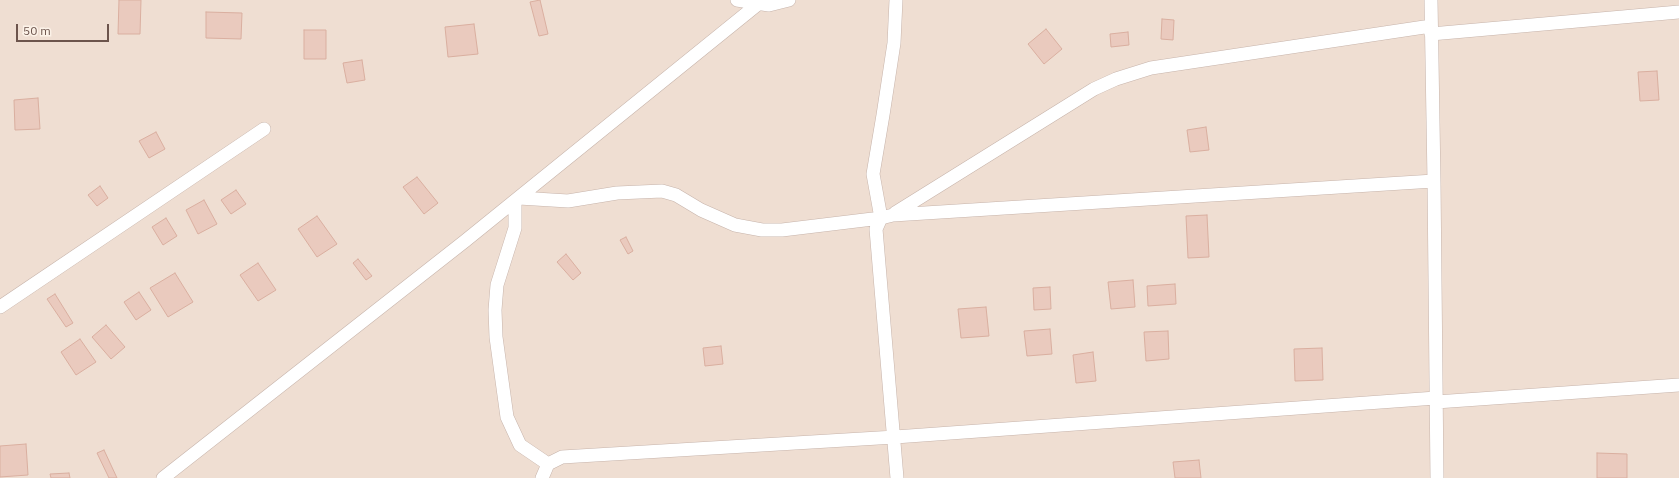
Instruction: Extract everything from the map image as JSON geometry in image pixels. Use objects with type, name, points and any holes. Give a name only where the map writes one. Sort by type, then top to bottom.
[{"type":"street","points":[[737,0],[761,2],[769,5],[789,0]]},
{"type":"street","points":[[887,216],[872,174],[883,116],[894,43],[896,0]]},
{"type":"street","points":[[1431,0],[1437,478]]},
{"type":"street","points":[[163,478],[517,199],[761,2]]},
{"type":"street","points":[[897,478],[895,437],[876,229],[887,216],[1094,89],[1116,79],[1151,68],[1431,30],[1679,12]]},
{"type":"street","points":[[0,307],[264,129]]},
{"type":"street","points":[[517,199],[568,201],[617,194],[662,190],[735,225],[762,230],[782,230],[887,216],[1434,181]]},
{"type":"street","points":[[517,199],[515,228],[497,285],[495,310],[496,337],[507,417],[520,445],[548,464]]},
{"type":"street","points":[[542,478],[548,464],[562,457],[895,437],[1679,385]]},
{"type":"shaded area","points":[[0,0],[1679,0],[1679,478],[0,478]]},
{"type":"building","points":[[119,0],[141,0],[140,34],[118,34]]},
{"type":"building","points":[[540,0],[548,34],[539,36],[530,2]]},
{"type":"building","points":[[206,12],[242,13],[241,39],[206,38]]},
{"type":"building","points":[[1162,19],[1174,20],[1173,40],[1161,39]]},
{"type":"building","points":[[474,24],[478,54],[448,57],[445,27]]},
{"type":"building","points":[[1046,29],[1062,49],[1044,64],[1028,44]]},
{"type":"building","points":[[304,30],[326,30],[326,59],[304,59]]},
{"type":"building","points":[[1128,32],[1129,45],[1111,47],[1110,34]]},
{"type":"building","points":[[362,60],[365,80],[347,83],[343,63]]},
{"type":"building","points":[[1657,71],[1659,100],[1640,101],[1638,72]]},
{"type":"building","points":[[38,98],[40,129],[15,130],[14,100]]},
{"type":"building","points":[[1206,127],[1209,150],[1190,152],[1187,130]]},
{"type":"building","points":[[156,132],[165,149],[149,158],[139,141]]},
{"type":"building","points":[[417,177],[438,203],[424,214],[403,187]]},
{"type":"building","points":[[100,186],[108,198],[97,206],[88,195]]},
{"type":"building","points":[[236,190],[246,204],[231,214],[221,200]]},
{"type":"building","points":[[204,200],[217,224],[198,234],[186,210]]},
{"type":"building","points":[[1207,215],[1209,257],[1188,258],[1186,216]]},
{"type":"building","points":[[317,216],[337,244],[317,257],[298,229]]},
{"type":"building","points":[[166,218],[177,236],[163,245],[152,227]]},
{"type":"building","points":[[626,237],[633,251],[628,254],[620,240]]},
{"type":"building","points":[[566,254],[581,273],[573,280],[557,262]]},
{"type":"building","points":[[358,259],[372,276],[366,280],[353,263]]},
{"type":"building","points":[[258,263],[276,290],[258,301],[240,275]]},
{"type":"building","points":[[175,273],[193,302],[168,317],[150,288]]},
{"type":"building","points":[[1133,280],[1135,307],[1111,309],[1108,282]]},
{"type":"building","points":[[1175,284],[1176,304],[1148,306],[1147,286]]},
{"type":"building","points":[[1050,287],[1051,309],[1034,310],[1033,288]]},
{"type":"building","points":[[139,292],[151,310],[136,320],[124,302]]},
{"type":"building","points":[[55,294],[73,323],[66,327],[47,299]]},
{"type":"building","points":[[986,307],[989,336],[961,338],[958,309]]},
{"type":"building","points":[[106,325],[125,347],[111,359],[92,337]]},
{"type":"building","points":[[1050,329],[1052,354],[1027,356],[1024,331]]},
{"type":"building","points":[[1168,331],[1169,359],[1146,361],[1144,332]]},
{"type":"building","points":[[80,339],[96,362],[76,375],[61,352]]},
{"type":"building","points":[[721,346],[723,364],[705,366],[703,348]]},
{"type":"building","points":[[1322,348],[1323,380],[1295,381],[1294,349]]},
{"type":"building","points":[[1093,352],[1096,381],[1076,383],[1073,355]]},
{"type":"building","points":[[26,444],[28,475],[0,477],[0,446]]},
{"type":"building","points":[[104,450],[117,478],[109,478],[97,453]]},
{"type":"building","points":[[1597,453],[1627,454],[1627,478],[1597,478]]},
{"type":"building","points":[[1199,460],[1201,478],[1175,478],[1173,462]]},
{"type":"building","points":[[69,473],[70,478],[51,478],[50,474]]}]
